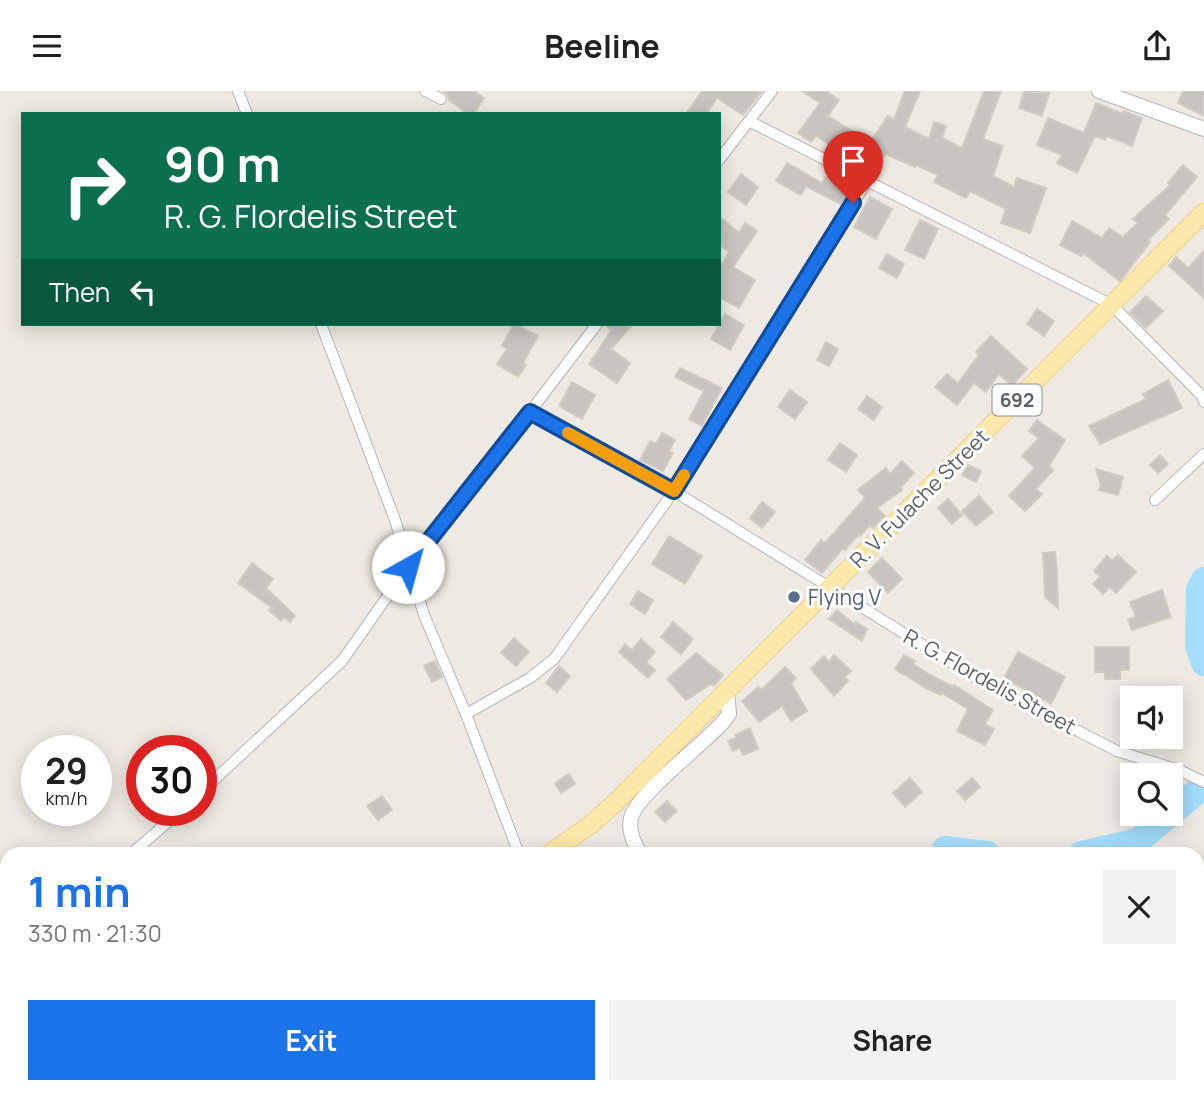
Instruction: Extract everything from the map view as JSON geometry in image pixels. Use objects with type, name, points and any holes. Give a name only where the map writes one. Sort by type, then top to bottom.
[{"type":"main road","name":"R. V. Fulache Street","points":[[725,693],[1204,212]]},
{"type":"main road","name":"692","points":[[560,847],[615,803],[725,693]]},
{"type":"street","points":[[238,91],[246,112]]},
{"type":"street","points":[[425,91],[441,99]]},
{"type":"street","points":[[721,157],[772,91]]},
{"type":"street","points":[[1099,91],[1204,129]]},
{"type":"street","points":[[748,121],[1112,305],[1202,396],[1204,402]]},
{"type":"street","points":[[466,715],[530,678],[554,659],[674,491],[867,181]]},
{"type":"street","points":[[322,326],[395,520],[424,615],[516,847]]},
{"type":"street","points":[[217,777],[342,661],[408,567],[595,326]]},
{"type":"street","name":"R. G. Flordelis Street","points":[[530,412],[674,491],[981,681],[1117,751],[1179,770],[1204,782]]},
{"type":"street","points":[[1155,500],[1204,454]]},
{"type":"street","points":[[636,847],[630,829],[634,811],[647,794],[724,721],[729,714],[725,693]]},
{"type":"street","points":[[139,847],[163,826]]},
{"type":"building","points":[[443,91],[474,91],[484,98],[475,112],[465,112],[449,100]]},
{"type":"building","points":[[702,91],[762,91],[743,115],[717,98],[707,112],[687,112]]},
{"type":"building","points":[[802,91],[826,91],[839,100],[828,116],[870,142],[888,116],[894,119],[905,91],[920,91],[905,127],[929,139],[934,122],[946,126],[942,138],[962,148],[984,91],[1001,91],[983,139],[1003,146],[993,176],[1014,187],[1017,178],[1046,188],[1030,233],[1001,223],[1006,209],[970,191],[966,198],[934,182],[938,175],[916,165],[915,167],[885,154],[874,172],[816,136],[811,142],[798,133],[820,103]]},
{"type":"building","points":[[1024,91],[1049,93],[1042,116],[1019,108]]},
{"type":"building","points":[[1183,91],[1204,91],[1204,116],[1178,103]]},
{"type":"building","points":[[1096,103],[1142,118],[1132,146],[1107,136],[1105,140],[1095,136],[1077,173],[1057,163],[1062,155],[1037,145],[1048,118],[1084,133]]},
{"type":"building","points":[[787,163],[822,183],[825,177],[850,190],[842,205],[806,186],[801,195],[776,181]]},
{"type":"building","points":[[1183,165],[1197,177],[1165,215],[1169,219],[1148,240],[1150,242],[1120,281],[1083,253],[1081,256],[1060,245],[1072,221],[1102,238],[1109,228],[1123,237],[1138,223],[1133,219],[1170,185],[1168,183]]},
{"type":"building","points":[[741,174],[758,187],[746,205],[728,192]]},
{"type":"building","points":[[870,197],[892,209],[876,239],[854,227]]},
{"type":"building","points":[[721,218],[739,233],[745,223],[757,231],[733,267],[755,280],[739,308],[721,298],[721,266],[729,252],[721,246]]},
{"type":"building","points":[[920,220],[938,229],[924,259],[905,250]]},
{"type":"building","points":[[1204,251],[1204,298],[1169,266],[1176,257],[1188,268]]},
{"type":"building","points":[[887,254],[904,264],[897,278],[879,268]]},
{"type":"building","points":[[1146,296],[1163,311],[1146,328],[1130,312]]},
{"type":"building","points":[[1037,309],[1054,321],[1044,336],[1027,324]]},
{"type":"building","points":[[725,314],[744,325],[730,350],[711,339],[718,326],[721,326]]},
{"type":"building","points":[[513,326],[538,336],[518,377],[497,364],[507,349],[502,346]]},
{"type":"building","points":[[607,326],[631,326],[611,349],[630,363],[617,383],[589,364],[611,331]]},
{"type":"building","points":[[991,336],[1027,369],[1012,386],[999,374],[986,392],[974,383],[957,405],[935,387],[947,374],[958,383],[979,355],[976,352]]},
{"type":"building","points":[[826,342],[838,349],[829,366],[817,360]]},
{"type":"building","points":[[680,368],[722,388],[702,426],[689,419],[704,391],[675,377]]},
{"type":"building","points":[[1168,380],[1182,408],[1100,444],[1089,426],[1146,399],[1143,394]]},
{"type":"building","points":[[572,382],[595,395],[582,419],[559,406]]},
{"type":"building","points":[[790,390],[807,402],[795,419],[778,407]]},
{"type":"building","points":[[867,396],[882,407],[874,420],[858,409]]},
{"type":"building","points":[[1037,420],[1065,440],[1049,466],[1053,470],[1036,489],[1042,494],[1025,511],[1009,496],[1035,468],[1022,456],[1039,438],[1029,431]]},
{"type":"building","points":[[662,433],[675,440],[669,451],[673,453],[663,471],[640,460],[650,441],[656,444]]},
{"type":"building","points":[[840,443],[857,455],[846,472],[828,460]]},
{"type":"building","points":[[1160,455],[1168,464],[1158,473],[1150,465]]},
{"type":"building","points":[[902,461],[914,473],[900,488],[902,490],[877,508],[885,516],[873,528],[870,525],[860,536],[859,534],[845,550],[843,548],[822,573],[805,560],[821,540],[825,543],[865,498],[858,490],[886,468],[890,474]]},
{"type":"building","points":[[968,465],[981,471],[976,482],[962,475]]},
{"type":"building","points":[[1096,469],[1123,477],[1118,495],[1099,490],[1101,486]]},
{"type":"building","points":[[979,496],[993,512],[976,526],[962,511]]},
{"type":"building","points":[[948,499],[962,515],[952,524],[938,508]]},
{"type":"building","points":[[762,502],[775,512],[762,528],[750,518]]},
{"type":"building","points":[[669,536],[702,556],[685,584],[652,564]]},
{"type":"building","points":[[1055,552],[1058,608],[1045,597],[1043,553]]},
{"type":"building","points":[[1118,555],[1136,572],[1116,593],[1110,587],[1103,594],[1093,584],[1100,577],[1094,571],[1107,556],[1112,561]]},
{"type":"building","points":[[882,558],[902,579],[888,593],[868,572]]},
{"type":"building","points":[[252,563],[273,579],[266,588],[295,616],[290,622],[284,617],[281,621],[269,610],[272,608],[238,583]]},
{"type":"building","points":[[431,575],[437,591],[426,595],[421,578]]},
{"type":"building","points":[[1162,590],[1171,617],[1132,630],[1128,619],[1136,617],[1130,602]]},
{"type":"building","points":[[638,591],[653,600],[645,614],[630,604]]},
{"type":"building","points":[[837,610],[855,625],[856,622],[867,629],[862,641],[829,619]]},
{"type":"building","points":[[673,622],[693,639],[681,654],[661,637]]},
{"type":"building","points":[[514,638],[529,652],[516,666],[501,653]]},
{"type":"building","points":[[641,639],[655,652],[646,662],[655,670],[648,678],[619,652],[625,644],[632,650]]},
{"type":"building","points":[[1095,647],[1129,647],[1129,670],[1120,670],[1120,679],[1105,679],[1105,672],[1095,672]]},
{"type":"building","points":[[1018,652],[1065,677],[1051,704],[1004,678]]},
{"type":"building","points":[[696,653],[723,675],[714,686],[711,684],[686,700],[667,679]]},
{"type":"building","points":[[834,655],[851,671],[845,677],[848,681],[834,696],[811,669],[824,656],[829,662]]},
{"type":"building","points":[[904,655],[932,676],[953,687],[954,685],[993,710],[985,724],[994,729],[985,745],[957,731],[968,709],[895,669]]},
{"type":"building","points":[[435,661],[442,677],[432,682],[424,666]]},
{"type":"building","points":[[559,666],[570,676],[557,692],[546,683]]},
{"type":"building","points":[[785,667],[796,678],[791,683],[807,711],[791,721],[782,706],[759,722],[742,701],[758,687],[761,690]]},
{"type":"building","points":[[750,728],[758,749],[743,755],[740,748],[733,751],[728,741]]},
{"type":"building","points":[[569,774],[575,784],[561,793],[555,783]]},
{"type":"building","points":[[910,778],[922,792],[905,807],[893,793]]},
{"type":"building","points":[[972,778],[980,787],[965,800],[957,791]]},
{"type":"building","points":[[382,796],[392,810],[378,820],[367,806]]},
{"type":"building","points":[[667,801],[677,811],[665,822],[655,812]]},
{"type":"waterway","points":[[1204,580],[1199,589],[1198,646],[1204,663]]},
{"type":"waterway","points":[[1112,847],[1138,841],[1199,790]]},
{"type":"slow traffic","points":[[568,433],[674,491],[684,475]]},
{"type":"place","name":"Flying V","points":[[794,597]]},
{"type":"route","points":[[408,567],[530,412],[674,491],[853,203]]}]
